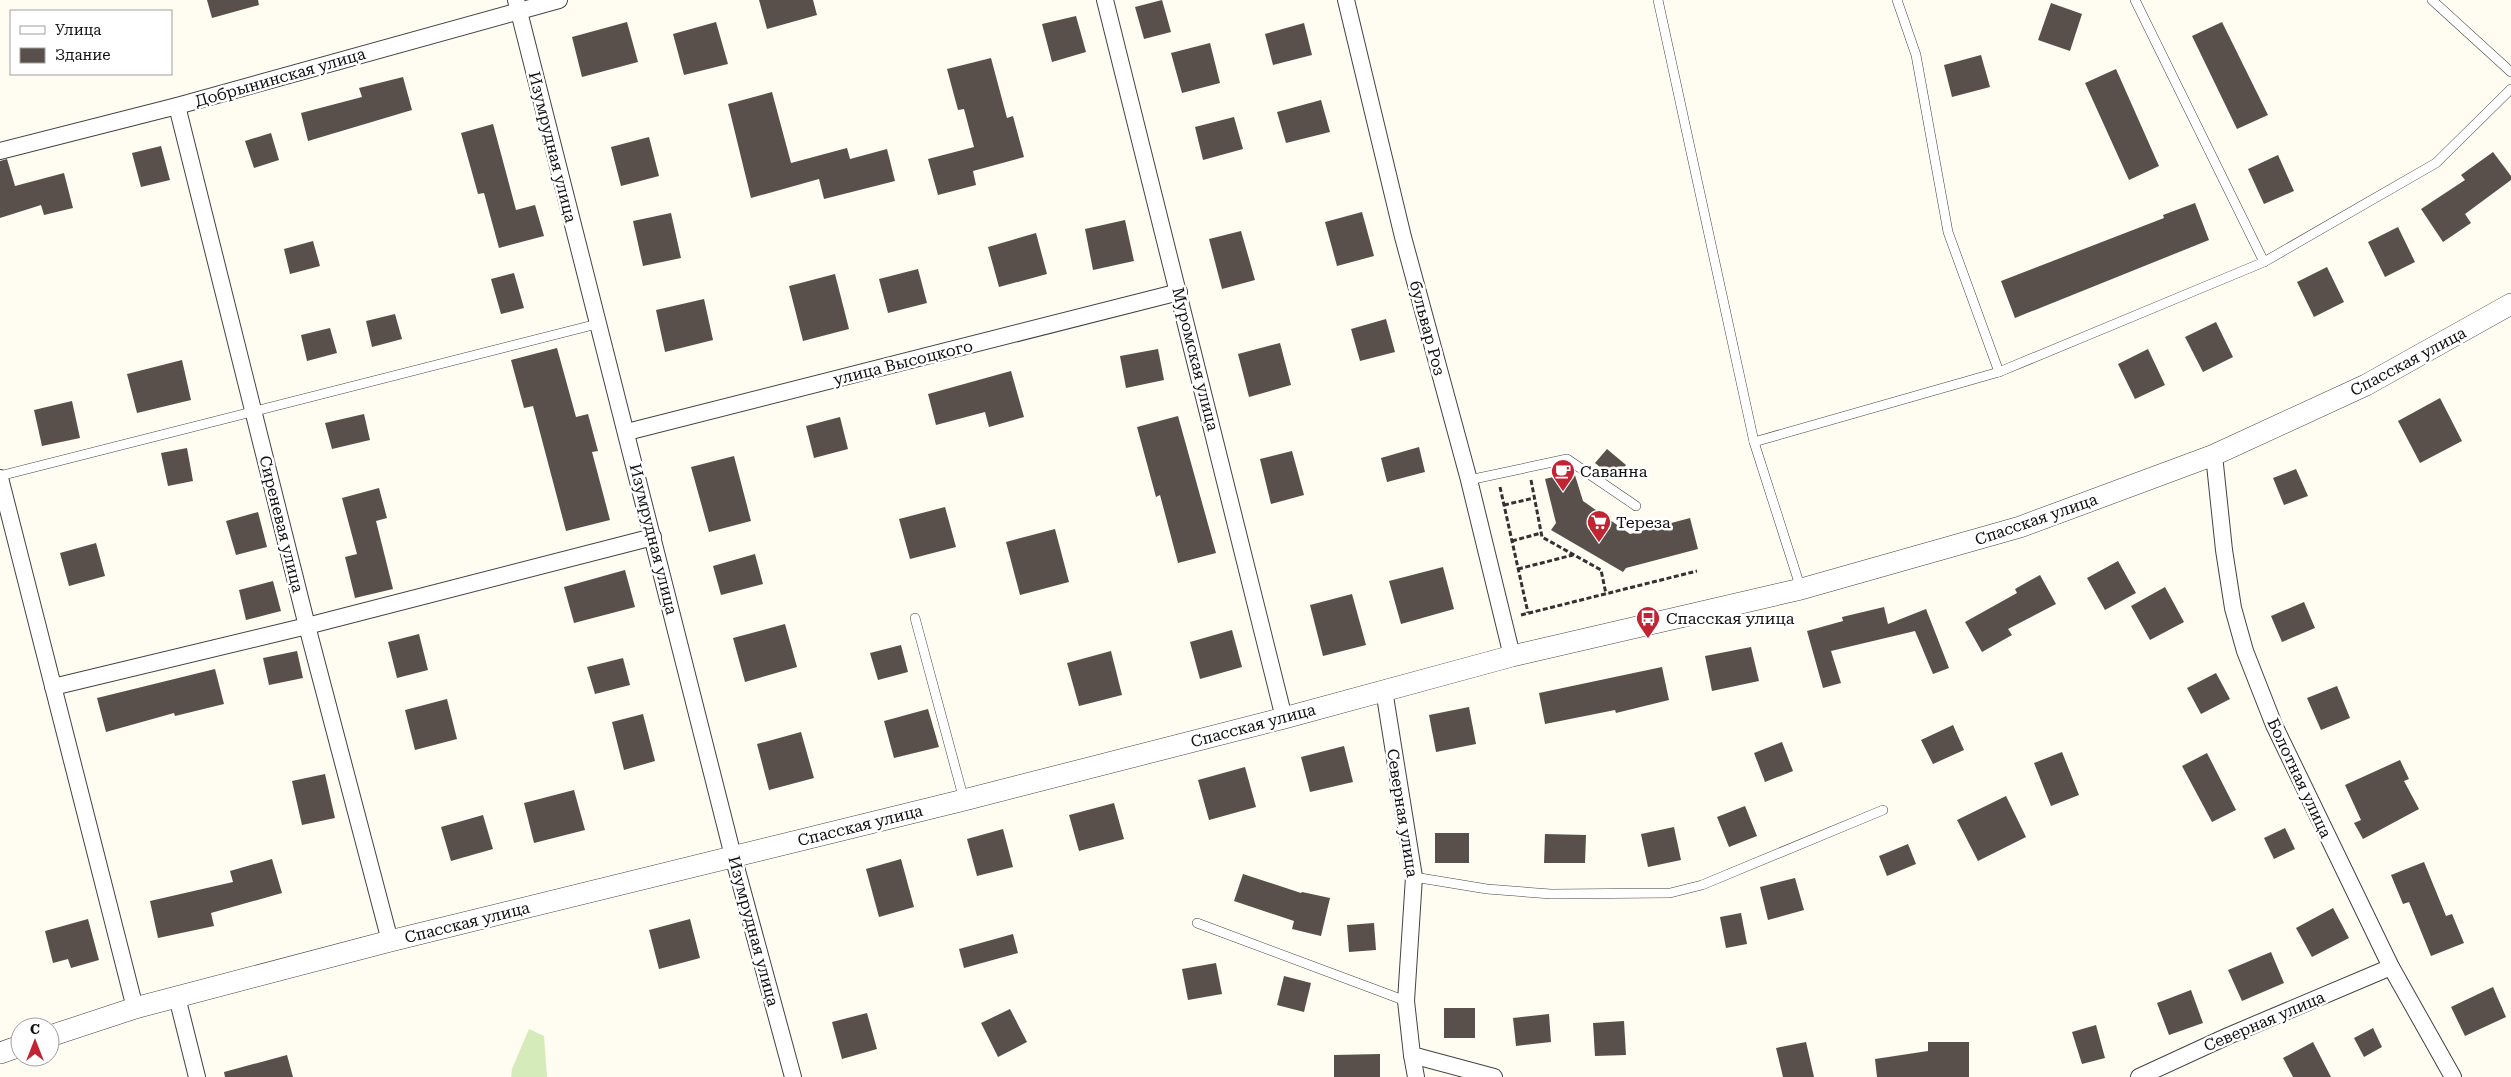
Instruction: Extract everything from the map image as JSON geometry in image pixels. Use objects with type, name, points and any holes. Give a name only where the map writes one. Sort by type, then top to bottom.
[{"type":"street","name":"Добрынинская улица","points":[[0,152],[177,106],[518,5],[559,0]]},
{"type":"street","name":"Муромская улица","points":[[1105,0],[1284,718]]},
{"type":"street","name":"бульвар Роз","points":[[1346,0],[1404,236],[1469,480],[1512,656]]},
{"type":"street","name":"Изумрудная улица","points":[[518,5],[597,324],[627,432],[733,856],[794,1077]]},
{"type":"street","name":"Сиреневая улица","points":[[177,106],[307,626],[390,941]]},
{"type":"street","name":"улица Высоцкого","points":[[627,432],[1179,292]]},
{"type":"street","name":"Спасская улица","points":[[60,1033],[135,1008],[390,941],[964,800],[1284,718],[1512,656],[1801,589],[2020,527],[2214,455],[2366,385],[2511,304]]},
{"type":"street","name":"Болотная улица","points":[[2214,455],[2233,608],[2245,650],[2274,726],[2391,968],[2453,1077]]},
{"type":"street","points":[[0,477],[135,1008]]},
{"type":"street","points":[[53,688],[307,626],[653,537]]},
{"type":"street","name":"Северная улица","points":[[1384,690],[1414,877],[1406,1001],[1416,1077]]},
{"type":"street","name":"Северная улица","points":[[2139,1077],[2228,1036],[2391,968]]},
{"type":"street","points":[[177,997],[197,1077]]},
{"type":"street","points":[[1412,1055],[1494,1077]]},
{"type":"lane","points":[[1658,0],[1754,442],[1801,589]]},
{"type":"lane","points":[[1897,0],[1916,55],[1948,232],[1999,372]]},
{"type":"lane","points":[[2135,0],[2264,262]]},
{"type":"lane","points":[[2432,0],[2511,72]]},
{"type":"lane","points":[[1754,442],[1999,372],[2264,262],[2436,163],[2511,89]]},
{"type":"lane","points":[[0,477],[254,410],[597,324]]},
{"type":"lane","points":[[1469,480],[1567,458],[1636,506]]},
{"type":"lane","points":[[915,618],[964,800]]},
{"type":"lane","points":[[1414,877],[1487,889],[1551,894],[1670,893],[1702,885],[1884,810]]},
{"type":"lane","points":[[1197,923],[1406,1001]]},
{"type":"path","points":[[1528,467],[1542,537],[1601,570],[1606,594]]},
{"type":"path","points":[[1497,474],[1528,613]]},
{"type":"path","points":[[1504,505],[1534,498]]},
{"type":"path","points":[[1512,541],[1541,533]]},
{"type":"path","points":[[1518,569],[1574,555]]},
{"type":"path","points":[[1503,619],[1697,571]]},
{"type":"green space","points":[[529,1029],[544,1036],[547,1077],[511,1077],[512,1069]]},
{"type":"building","points":[[207,0],[258,0],[259,5],[212,18]]},
{"type":"building","points":[[759,0],[813,0],[817,15],[767,29]]},
{"type":"building","points":[[1162,0],[1171,32],[1144,39],[1135,7]]},
{"type":"building","points":[[2051,3],[2082,14],[2070,51],[2038,40]]},
{"type":"building","points":[[1076,16],[1086,52],[1052,62],[1042,24]]},
{"type":"building","points":[[627,22],[638,62],[582,77],[572,37]]},
{"type":"building","points":[[716,22],[728,64],[684,75],[673,34]]},
{"type":"building","points":[[2222,22],[2268,115],[2237,129],[2192,36]]},
{"type":"building","points":[[1304,23],[1312,55],[1273,65],[1265,34]]},
{"type":"building","points":[[1210,43],[1220,83],[1182,93],[1171,53]]},
{"type":"building","points":[[1981,55],[1990,87],[1952,97],[1944,65]]},
{"type":"building","points":[[991,58],[1007,118],[1013,116],[1024,157],[973,171],[976,185],[938,195],[928,159],[974,147],[964,109],[958,110],[947,69]]},
{"type":"building","points":[[2116,69],[2159,166],[2129,180],[2085,83]]},
{"type":"building","points":[[403,77],[412,110],[308,141],[301,113],[362,97],[359,88]]},
{"type":"building","points":[[772,92],[791,163],[847,148],[850,159],[887,149],[895,181],[824,199],[819,179],[751,198],[728,104]]},
{"type":"building","points":[[1321,100],[1330,132],[1286,143],[1277,112]]},
{"type":"building","points":[[1234,117],[1243,149],[1203,160],[1195,127]]},
{"type":"building","points":[[493,124],[516,210],[535,205],[544,236],[499,248],[484,193],[478,194],[461,133]]},
{"type":"building","points":[[271,133],[279,160],[254,168],[245,141]]},
{"type":"building","points":[[649,137],[659,176],[621,186],[611,147]]},
{"type":"building","points":[[161,146],[170,180],[141,187],[132,153]]},
{"type":"building","points":[[2493,152],[2511,176],[2511,180],[2465,214],[2471,223],[2443,242],[2421,209],[2465,180],[2461,175]]},
{"type":"building","points":[[2278,155],[2294,191],[2264,204],[2248,169]]},
{"type":"building","points":[[7,159],[15,186],[64,173],[73,208],[44,215],[41,205],[0,218],[0,161]]},
{"type":"building","points":[[2195,203],[2209,240],[2015,318],[2001,281],[2164,218],[2163,215]]},
{"type":"building","points":[[1362,212],[1374,256],[1337,266],[1325,222]]},
{"type":"building","points":[[671,213],[681,258],[643,266],[633,221]]},
{"type":"building","points":[[1125,220],[1134,261],[1093,270],[1085,229]]},
{"type":"building","points":[[2398,227],[2415,262],[2385,277],[2368,242]]},
{"type":"building","points":[[1241,231],[1255,280],[1222,289],[1209,239]]},
{"type":"building","points":[[1036,233],[1047,274],[999,287],[988,247]]},
{"type":"building","points":[[313,241],[320,266],[290,274],[284,249]]},
{"type":"building","points":[[2327,267],[2344,302],[2314,317],[2297,282]]},
{"type":"building","points":[[918,269],[927,303],[888,313],[879,279]]},
{"type":"building","points":[[514,273],[524,308],[501,314],[491,279]]},
{"type":"building","points":[[835,274],[849,329],[803,341],[789,286]]},
{"type":"building","points":[[704,299],[713,340],[665,352],[656,310]]},
{"type":"building","points":[[395,314],[402,339],[372,347],[366,321]]},
{"type":"building","points":[[1386,319],[1395,352],[1360,361],[1351,329]]},
{"type":"building","points":[[2216,322],[2233,357],[2203,372],[2185,337]]},
{"type":"building","points":[[330,328],[337,353],[307,361],[301,335]]},
{"type":"building","points":[[1280,343],[1291,385],[1249,397],[1238,354]]},
{"type":"building","points":[[557,348],[576,417],[588,414],[598,451],[592,452],[610,520],[566,531],[533,406],[524,408],[511,360]]},
{"type":"building","points":[[1158,349],[1164,380],[1126,388],[1120,356]]},
{"type":"building","points":[[2148,349],[2165,385],[2135,399],[2118,364]]},
{"type":"building","points":[[182,360],[191,400],[137,413],[127,374]]},
{"type":"building","points":[[1011,371],[1024,417],[989,427],[985,412],[936,425],[928,394]]},
{"type":"building","points":[[2440,398],[2462,441],[2420,463],[2398,421]]},
{"type":"building","points":[[72,401],[80,438],[42,446],[34,410]]},
{"type":"building","points":[[364,414],[370,440],[332,449],[325,423]]},
{"type":"building","points":[[1178,416],[1216,553],[1178,563],[1160,495],[1156,497],[1137,427]]},
{"type":"building","points":[[840,417],[848,449],[814,458],[806,426]]},
{"type":"building","points":[[1419,447],[1425,472],[1387,482],[1381,458]]},
{"type":"building","points":[[187,448],[193,481],[168,486],[161,453]]},
{"type":"building","points":[[1607,449],[1626,465],[1615,479],[1595,463]]},
{"type":"building","points":[[1292,451],[1304,495],[1271,504],[1260,459]]},
{"type":"building","points":[[734,456],[751,521],[709,532],[691,467]]},
{"type":"building","points":[[2296,469],[2308,496],[2284,505],[2273,478]]},
{"type":"building","points":[[1574,472],[1583,501],[1630,534],[1690,518],[1698,549],[1626,568],[1623,572],[1551,530],[1556,523],[1545,479]]},
{"type":"building","points":[[379,488],[387,518],[376,521],[393,589],[355,598],[345,557],[357,554],[342,498]]},
{"type":"building","points":[[945,507],[956,547],[910,559],[899,519]]},
{"type":"building","points":[[258,512],[267,547],[236,555],[226,521]]},
{"type":"building","points":[[1055,529],[1069,582],[1020,595],[1006,542]]},
{"type":"building","points":[[96,543],[105,576],[69,586],[60,553]]},
{"type":"building","points":[[755,554],[763,584],[721,595],[713,566]]},
{"type":"building","points":[[2118,561],[2136,593],[2105,610],[2087,578]]},
{"type":"building","points":[[1443,567],[1454,609],[1401,624],[1389,581]]},
{"type":"building","points":[[625,570],[635,607],[574,623],[564,587]]},
{"type":"building","points":[[2040,575],[2056,604],[2008,629],[2012,635],[1982,652],[1965,622],[2017,593],[2015,589]]},
{"type":"building","points":[[273,581],[281,611],[246,620],[239,590]]},
{"type":"building","points":[[2165,587],[2184,622],[2150,640],[2131,606]]},
{"type":"building","points":[[1352,594],[1366,645],[1323,656],[1310,605]]},
{"type":"building","points":[[2304,602],[2315,628],[2282,642],[2271,616]]},
{"type":"building","points":[[1884,607],[1888,624],[1926,609],[1949,668],[1933,674],[1915,631],[1831,651],[1841,683],[1823,688],[1807,631],[1843,621],[1842,617]]},
{"type":"building","points":[[785,624],[797,667],[745,682],[733,638]]},
{"type":"building","points":[[1232,630],[1242,667],[1200,679],[1190,642]]},
{"type":"building","points":[[419,634],[428,670],[397,678],[388,642]]},
{"type":"building","points":[[901,645],[908,672],[878,680],[870,653]]},
{"type":"building","points":[[1751,647],[1759,681],[1712,691],[1705,656]]},
{"type":"building","points":[[297,651],[303,678],[269,685],[263,658]]},
{"type":"building","points":[[1111,651],[1122,695],[1079,706],[1067,663]]},
{"type":"building","points":[[623,658],[630,685],[595,694],[587,667]]},
{"type":"building","points":[[1662,667],[1669,700],[1616,713],[1615,710],[1545,724],[1539,693]]},
{"type":"building","points":[[215,669],[224,704],[175,716],[174,713],[106,732],[97,698]]},
{"type":"building","points":[[2216,673],[2230,699],[2201,714],[2187,688]]},
{"type":"building","points":[[2337,686],[2350,718],[2321,730],[2307,698]]},
{"type":"building","points":[[447,699],[457,739],[415,750],[405,710]]},
{"type":"building","points":[[1469,707],[1476,744],[1436,752],[1429,715]]},
{"type":"building","points":[[928,709],[939,747],[894,758],[884,721]]},
{"type":"building","points":[[643,714],[655,761],[624,770],[612,722]]},
{"type":"building","points":[[1953,725],[1964,750],[1933,764],[1921,740]]},
{"type":"building","points":[[801,732],[814,778],[769,790],[757,744]]},
{"type":"building","points":[[1782,742],[1793,771],[1765,782],[1754,753]]},
{"type":"building","points":[[1344,746],[1353,782],[1310,792],[1301,757]]},
{"type":"building","points":[[2062,752],[2079,795],[2051,806],[2034,763]]},
{"type":"building","points":[[2207,753],[2236,810],[2212,822],[2182,766]]},
{"type":"building","points":[[2400,760],[2409,779],[2404,781],[2419,809],[2363,839],[2354,823],[2361,820],[2345,785]]},
{"type":"building","points":[[1245,767],[1256,807],[1209,820],[1198,780]]},
{"type":"building","points":[[325,774],[335,818],[302,825],[292,781]]},
{"type":"building","points":[[574,790],[585,830],[534,843],[524,803]]},
{"type":"building","points":[[2006,796],[2026,837],[1978,861],[1957,820]]},
{"type":"building","points":[[1114,803],[1124,839],[1079,851],[1069,815]]},
{"type":"building","points":[[1745,806],[1757,836],[1729,847],[1717,817]]},
{"type":"building","points":[[483,815],[493,849],[451,861],[441,827]]},
{"type":"building","points":[[1674,827],[1681,860],[1648,867],[1641,834]]},
{"type":"building","points":[[2285,828],[2295,849],[2274,859],[2264,838]]},
{"type":"building","points":[[1003,829],[1013,867],[977,876],[967,839]]},
{"type":"building","points":[[1435,833],[1469,833],[1469,863],[1435,863]]},
{"type":"building","points":[[1545,834],[1586,835],[1585,863],[1544,863]]},
{"type":"building","points":[[1908,844],[1916,864],[1887,876],[1879,856]]},
{"type":"building","points":[[272,859],[282,893],[211,913],[214,926],[158,938],[150,901],[233,882],[230,871]]},
{"type":"building","points":[[901,859],[914,907],[879,917],[866,869]]},
{"type":"building","points":[[2424,862],[2446,916],[2452,914],[2464,943],[2431,956],[2409,902],[2403,904],[2391,875]]},
{"type":"building","points":[[1243,874],[1301,893],[1330,898],[1321,936],[1292,929],[1294,921],[1234,901]]},
{"type":"building","points":[[1795,878],[1804,910],[1768,920],[1760,887]]},
{"type":"building","points":[[2333,908],[2349,938],[2312,957],[2296,928]]},
{"type":"building","points":[[1741,913],[1747,944],[1726,948],[1720,917]]},
{"type":"building","points":[[88,919],[99,960],[71,968],[68,959],[53,963],[45,931]]},
{"type":"building","points":[[690,919],[700,958],[659,969],[649,930]]},
{"type":"building","points":[[1374,923],[1376,950],[1349,952],[1347,925]]},
{"type":"building","points":[[1013,934],[1018,953],[964,968],[959,949]]},
{"type":"building","points":[[2271,952],[2284,983],[2242,1001],[2228,970]]},
{"type":"building","points":[[1216,963],[1222,994],[1188,1000],[1182,969]]},
{"type":"building","points":[[1284,976],[1311,983],[1304,1012],[1277,1005]]},
{"type":"building","points":[[2493,987],[2506,1017],[2465,1036],[2451,1007]]},
{"type":"building","points":[[2191,990],[2203,1023],[2169,1035],[2157,1003]]},
{"type":"building","points":[[1444,1008],[1475,1008],[1475,1038],[1444,1038]]},
{"type":"building","points":[[1010,1009],[1027,1042],[998,1057],[981,1023]]},
{"type":"building","points":[[867,1013],[877,1049],[842,1059],[832,1022]]},
{"type":"building","points":[[1549,1014],[1551,1042],[1516,1046],[1513,1018]]},
{"type":"building","points":[[1624,1021],[1626,1055],[1595,1056],[1593,1023]]},
{"type":"building","points":[[2096,1025],[2105,1058],[2082,1064],[2072,1032]]},
{"type":"building","points":[[2373,1028],[2382,1047],[2364,1057],[2354,1038]]},
{"type":"building","points":[[1806,1042],[1814,1077],[1783,1077],[1776,1048]]},
{"type":"building","points":[[1928,1042],[1969,1042],[1969,1077],[1877,1077],[1875,1059],[1928,1051]]},
{"type":"building","points":[[2313,1042],[2331,1077],[2293,1077],[2283,1058]]},
{"type":"building","points":[[1380,1054],[1380,1077],[1334,1077],[1334,1055]]},
{"type":"building","points":[[287,1055],[293,1077],[225,1077],[224,1072]]},
{"type":"place","name":"Саванна","points":[[1563,492]]},
{"type":"place","name":"Тереза","points":[[1599,543]]},
{"type":"place","name":"Спасская улица","points":[[1648,639]]}]
